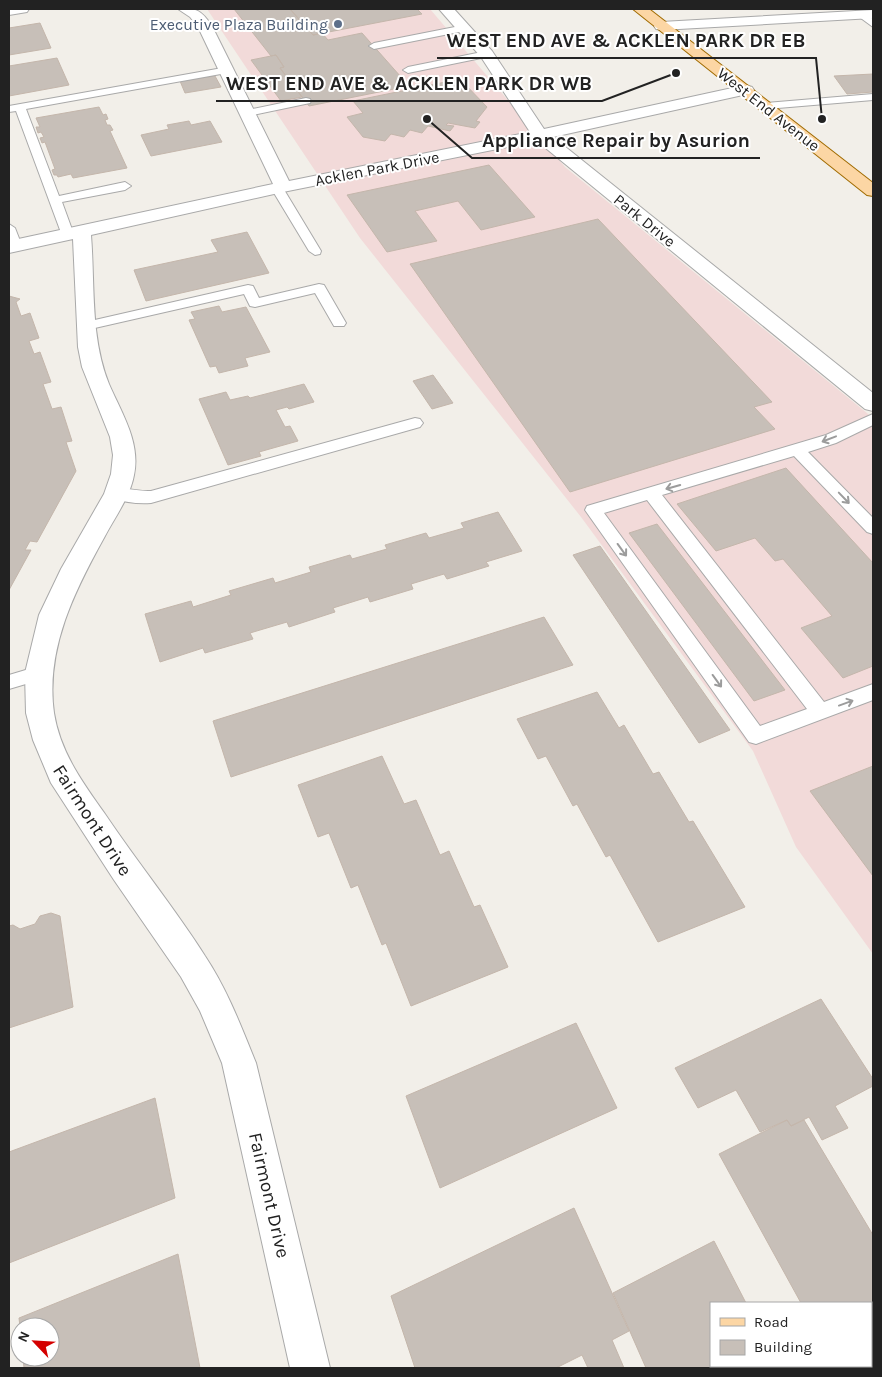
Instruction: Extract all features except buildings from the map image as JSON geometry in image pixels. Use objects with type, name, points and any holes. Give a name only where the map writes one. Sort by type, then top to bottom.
[{"type":"main road","name":"West End Avenue","points":[[640,9],[873,191]]},
{"type":"street","points":[[9,11],[22,9]]},
{"type":"street","points":[[185,9],[201,19],[228,70],[280,188]]},
{"type":"street","name":"Park Drive","points":[[449,9],[487,54],[540,135],[873,404]]},
{"type":"street","points":[[661,26],[862,12]]},
{"type":"street","name":"Acklen Park Drive","points":[[12,247],[280,188],[540,135],[746,90]]},
{"type":"street","name":"Fairmont Drive","points":[[75,234],[88,349],[94,375],[121,434],[125,448],[123,473],[116,494],[74,569],[52,615],[39,673],[40,713],[55,762],[98,831],[193,966],[213,1000],[240,1063],[310,1368]]},
{"type":"lane","points":[[862,12],[873,24]]},
{"type":"lane","points":[[374,46],[465,28]]},
{"type":"lane","points":[[408,70],[487,54]]},
{"type":"lane","points":[[75,234],[56,200],[14,108],[228,70]]},
{"type":"lane","points":[[766,106],[873,97]]},
{"type":"lane","points":[[248,113],[306,101]]},
{"type":"lane","points":[[56,200],[125,186]]},
{"type":"lane","points":[[280,188],[315,252]]},
{"type":"lane","points":[[9,228],[12,247]]},
{"type":"lane","points":[[86,326],[248,289],[255,303],[319,288],[339,323]]},
{"type":"lane","points":[[873,419],[832,438],[797,450],[593,510],[756,736],[873,692]]},
{"type":"lane","points":[[116,494],[138,498],[151,497],[415,423]]},
{"type":"lane","points":[[797,450],[873,528]]},
{"type":"lane","points":[[651,493],[821,712]]},
{"type":"lane","points":[[9,682],[39,673]]},
{"type":"shaded area","points":[[207,9],[430,9],[565,167],[873,418],[873,954],[796,847],[753,751],[581,517],[360,238]]},
{"type":"place","name":"Executive Plaza Building","points":[[338,24]]},
{"type":"place","name":"WEST END AVE & ACKLEN PARK DR WB","points":[[676,73]]},
{"type":"place","name":"Appliance Repair by Asurion","points":[[427,119]]},
{"type":"place","name":"WEST END AVE & ACKLEN PARK DR EB","points":[[822,119]]}]
